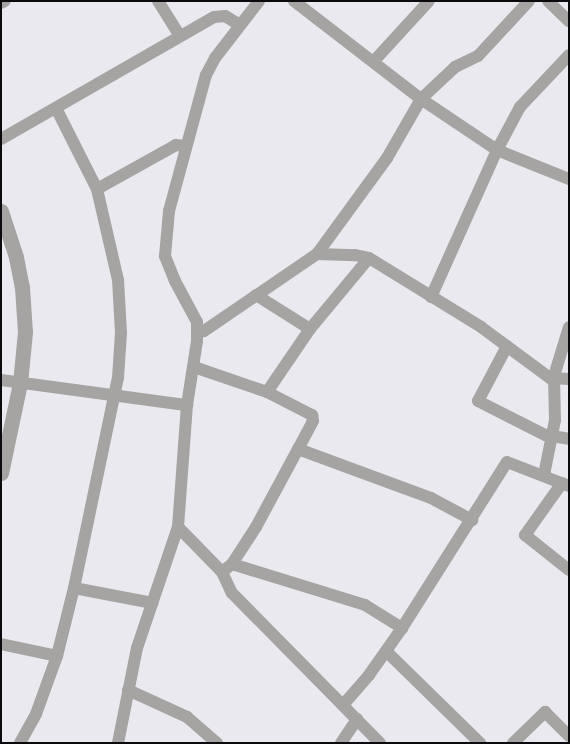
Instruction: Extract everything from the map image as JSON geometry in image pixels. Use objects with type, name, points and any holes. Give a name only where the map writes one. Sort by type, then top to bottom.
[{"type":"street","points":[[1,3],[5,1]]},
{"type":"street","points":[[158,1],[180,36]]},
{"type":"street","points":[[118,743],[137,648],[154,603],[178,527],[187,405],[194,367],[198,332],[191,307],[175,281],[165,256],[169,211],[185,146],[206,75],[240,25],[259,1]]},
{"type":"street","points":[[294,1],[374,61],[421,99],[497,150],[569,179]]},
{"type":"street","points":[[374,61],[429,1]]},
{"type":"street","points":[[198,332],[204,331],[317,254],[387,158],[421,99],[454,67],[478,56],[529,1]]},
{"type":"street","points":[[548,1],[569,21]]},
{"type":"street","points":[[1,139],[214,18],[225,16],[240,25]]},
{"type":"street","points":[[431,297],[497,150],[520,107],[569,55]]},
{"type":"street","points":[[20,743],[36,714],[57,656],[74,588],[114,395],[121,333],[118,280],[97,189],[56,108]]},
{"type":"street","points":[[97,189],[176,145],[185,146]]},
{"type":"street","points":[[1,211],[16,257],[22,287],[25,332],[20,382],[1,473]]},
{"type":"street","points":[[317,254],[369,258],[507,346],[550,378],[554,376],[569,379]]},
{"type":"street","points":[[267,392],[310,329],[369,258]]},
{"type":"street","points":[[256,295],[310,329]]},
{"type":"street","points":[[544,475],[555,420],[554,376],[569,327]]},
{"type":"street","points":[[507,346],[478,402],[551,437],[569,439]]},
{"type":"street","points":[[194,367],[267,392],[312,415],[313,421],[256,527],[232,564],[222,572]]},
{"type":"street","points":[[1,380],[187,405]]},
{"type":"street","points":[[298,449],[431,498],[472,520]]},
{"type":"street","points":[[343,705],[386,651],[402,628],[472,520],[507,462],[565,484],[525,535],[569,570]]},
{"type":"street","points":[[178,527],[222,572],[232,594],[380,743]]},
{"type":"street","points":[[232,564],[365,605],[402,628]]},
{"type":"street","points":[[74,588],[154,603]]},
{"type":"street","points":[[1,644],[57,656]]},
{"type":"street","points":[[386,651],[480,743]]},
{"type":"street","points":[[128,690],[187,717],[217,743]]},
{"type":"street","points":[[513,743],[545,712],[569,736]]},
{"type":"street","points":[[341,743],[357,719]]}]
